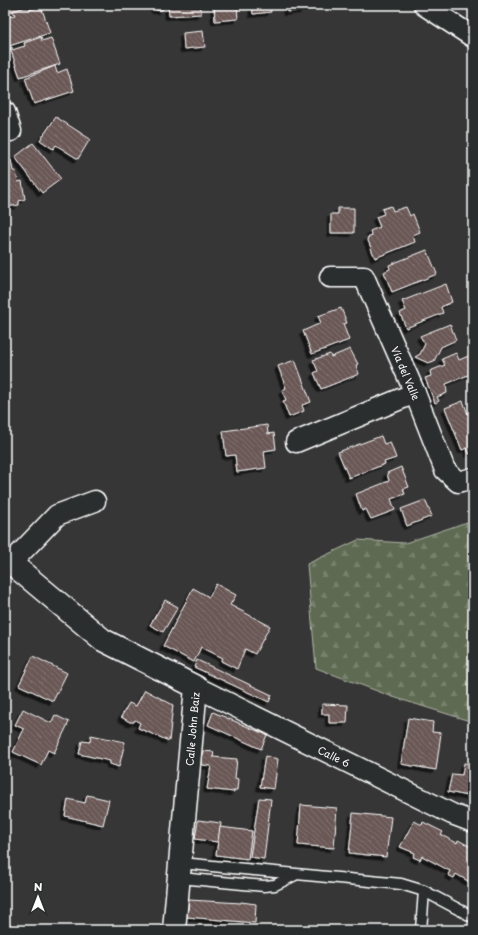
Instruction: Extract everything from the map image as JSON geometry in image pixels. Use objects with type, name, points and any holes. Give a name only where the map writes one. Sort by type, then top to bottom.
[{"type":"street","points":[[424,5],[473,38]]},
{"type":"street","points":[[5,112],[11,131],[5,132]]},
{"type":"street","name":"Vía del Valle","points":[[330,278],[364,278],[415,393],[444,470],[458,482],[473,478]]},
{"type":"street","points":[[296,442],[415,393]]},
{"type":"street","points":[[8,561],[57,515],[95,501]]},
{"type":"street","name":"Calle John Baiz","points":[[8,561],[103,640],[196,687],[174,930]]},
{"type":"street","name":"Calle 6","points":[[196,687],[452,814],[473,822]]},
{"type":"lane","points":[[180,870],[264,886],[275,885],[295,875]]},
{"type":"lane","points":[[180,870],[272,871],[295,875],[401,884],[424,891],[473,917]]},
{"type":"lane","points":[[421,930],[424,891]]},
{"type":"green space","points":[[473,520],[473,722],[393,697],[316,668],[307,564],[358,540],[405,543]]},
{"type":"building","points":[[5,5],[31,5],[5,14]]},
{"type":"building","points":[[152,5],[164,5],[162,10],[156,10]]},
{"type":"building","points":[[168,5],[200,5],[201,14],[169,16]]},
{"type":"building","points":[[214,5],[237,5],[238,19],[215,21]]},
{"type":"building","points":[[252,5],[270,5],[271,12],[253,14]]},
{"type":"building","points":[[286,5],[304,5],[304,10],[287,12]]},
{"type":"building","points":[[29,6],[30,10],[41,6],[50,33],[9,46],[5,34],[5,18],[15,15],[13,11]]},
{"type":"building","points":[[203,31],[205,47],[184,49],[183,33]]},
{"type":"building","points":[[41,37],[42,41],[51,38],[60,64],[20,77],[10,48],[12,47],[12,50],[25,46],[24,43]]},
{"type":"building","points":[[55,66],[57,73],[67,69],[74,91],[34,104],[25,78]]},
{"type":"building","points":[[56,117],[90,139],[78,159],[56,145],[53,149],[40,140]]},
{"type":"building","points":[[33,143],[61,179],[42,193],[15,157]]},
{"type":"building","points":[[11,160],[13,171],[16,171],[18,182],[22,181],[25,199],[19,201],[19,205],[5,207],[5,161]]},
{"type":"building","points":[[391,206],[393,211],[406,207],[410,216],[413,214],[420,232],[413,235],[415,242],[375,258],[367,238],[372,236],[370,231],[380,227],[376,217],[384,214],[382,209]]},
{"type":"building","points":[[338,208],[354,208],[354,233],[331,233],[331,214],[338,214]]},
{"type":"building","points":[[427,250],[437,274],[392,292],[384,272],[390,269],[389,265]]},
{"type":"building","points":[[446,284],[452,302],[441,307],[443,313],[406,328],[400,313],[406,310],[402,301]]},
{"type":"building","points":[[341,308],[347,323],[343,324],[349,340],[312,354],[303,331],[321,323],[318,316]]},
{"type":"building","points":[[450,324],[456,340],[441,347],[434,361],[428,363],[415,357],[420,354],[425,344],[420,336]]},
{"type":"building","points":[[350,349],[358,364],[356,365],[359,374],[321,389],[314,373],[318,371],[313,360],[330,354],[331,357]]},
{"type":"building","points":[[456,353],[459,360],[471,355],[473,373],[446,384],[447,393],[437,397],[439,401],[435,403],[425,378],[431,376],[430,371],[445,365],[442,359]]},
{"type":"building","points":[[295,360],[311,402],[302,405],[304,411],[289,417],[283,401],[286,400],[282,390],[286,388],[278,366]]},
{"type":"building","points":[[463,401],[468,414],[471,412],[473,416],[473,421],[471,422],[473,427],[473,452],[469,454],[467,448],[462,450],[445,408]]},
{"type":"building","points":[[267,425],[268,434],[274,433],[276,449],[264,451],[266,468],[237,472],[235,455],[226,456],[223,431]]},
{"type":"building","points":[[381,436],[384,444],[390,442],[396,458],[384,462],[385,464],[349,478],[338,452]]},
{"type":"building","points":[[401,467],[409,487],[403,489],[405,494],[391,499],[395,510],[371,519],[366,509],[362,511],[356,494],[389,481],[387,473]]},
{"type":"building","points":[[425,500],[432,516],[407,526],[401,509]]},
{"type":"building","points":[[216,584],[236,595],[230,605],[270,626],[255,654],[245,649],[237,669],[221,661],[223,658],[201,647],[194,662],[163,646],[193,588],[209,597]]},
{"type":"building","points":[[165,600],[178,607],[163,632],[150,625]]},
{"type":"building","points":[[33,656],[67,673],[53,701],[19,685]]},
{"type":"building","points":[[197,660],[272,695],[269,702],[194,667]]},
{"type":"building","points":[[145,690],[173,705],[169,741],[138,728],[140,723],[135,720],[134,722],[130,722],[121,717],[129,703],[136,706]]},
{"type":"building","points":[[322,704],[348,705],[347,723],[329,723],[329,714],[322,714]]},
{"type":"building","points":[[23,709],[51,723],[55,715],[69,722],[54,753],[48,750],[41,765],[13,752],[24,729],[15,725]]},
{"type":"building","points":[[213,712],[267,735],[261,749],[208,725]]},
{"type":"building","points":[[408,718],[433,722],[432,732],[441,733],[436,770],[401,764]]},
{"type":"building","points":[[91,735],[125,742],[119,767],[110,764],[110,761],[79,754],[82,741],[90,742]]},
{"type":"building","points":[[203,751],[214,752],[213,757],[237,759],[235,778],[238,779],[237,790],[234,790],[234,792],[207,789],[211,766],[202,765]]},
{"type":"building","points":[[265,756],[278,759],[274,789],[260,787]]},
{"type":"building","points":[[464,763],[473,764],[473,797],[448,792],[452,774],[462,775]]},
{"type":"building","points":[[87,795],[109,800],[103,825],[65,816],[68,799],[85,803]]},
{"type":"building","points":[[259,798],[271,799],[264,859],[250,857]]},
{"type":"building","points":[[301,805],[337,808],[334,848],[298,845]]},
{"type":"building","points":[[353,813],[391,817],[386,857],[349,853]]},
{"type":"building","points":[[198,820],[221,823],[218,842],[195,839]]},
{"type":"building","points":[[414,821],[422,825],[423,822],[443,832],[441,835],[457,843],[458,840],[473,848],[473,884],[456,874],[454,878],[448,875],[450,871],[422,856],[420,860],[413,857],[415,853],[400,847]]},
{"type":"building","points":[[220,827],[252,831],[248,859],[216,855]]},
{"type":"building","points":[[189,900],[256,904],[255,923],[187,917]]}]
